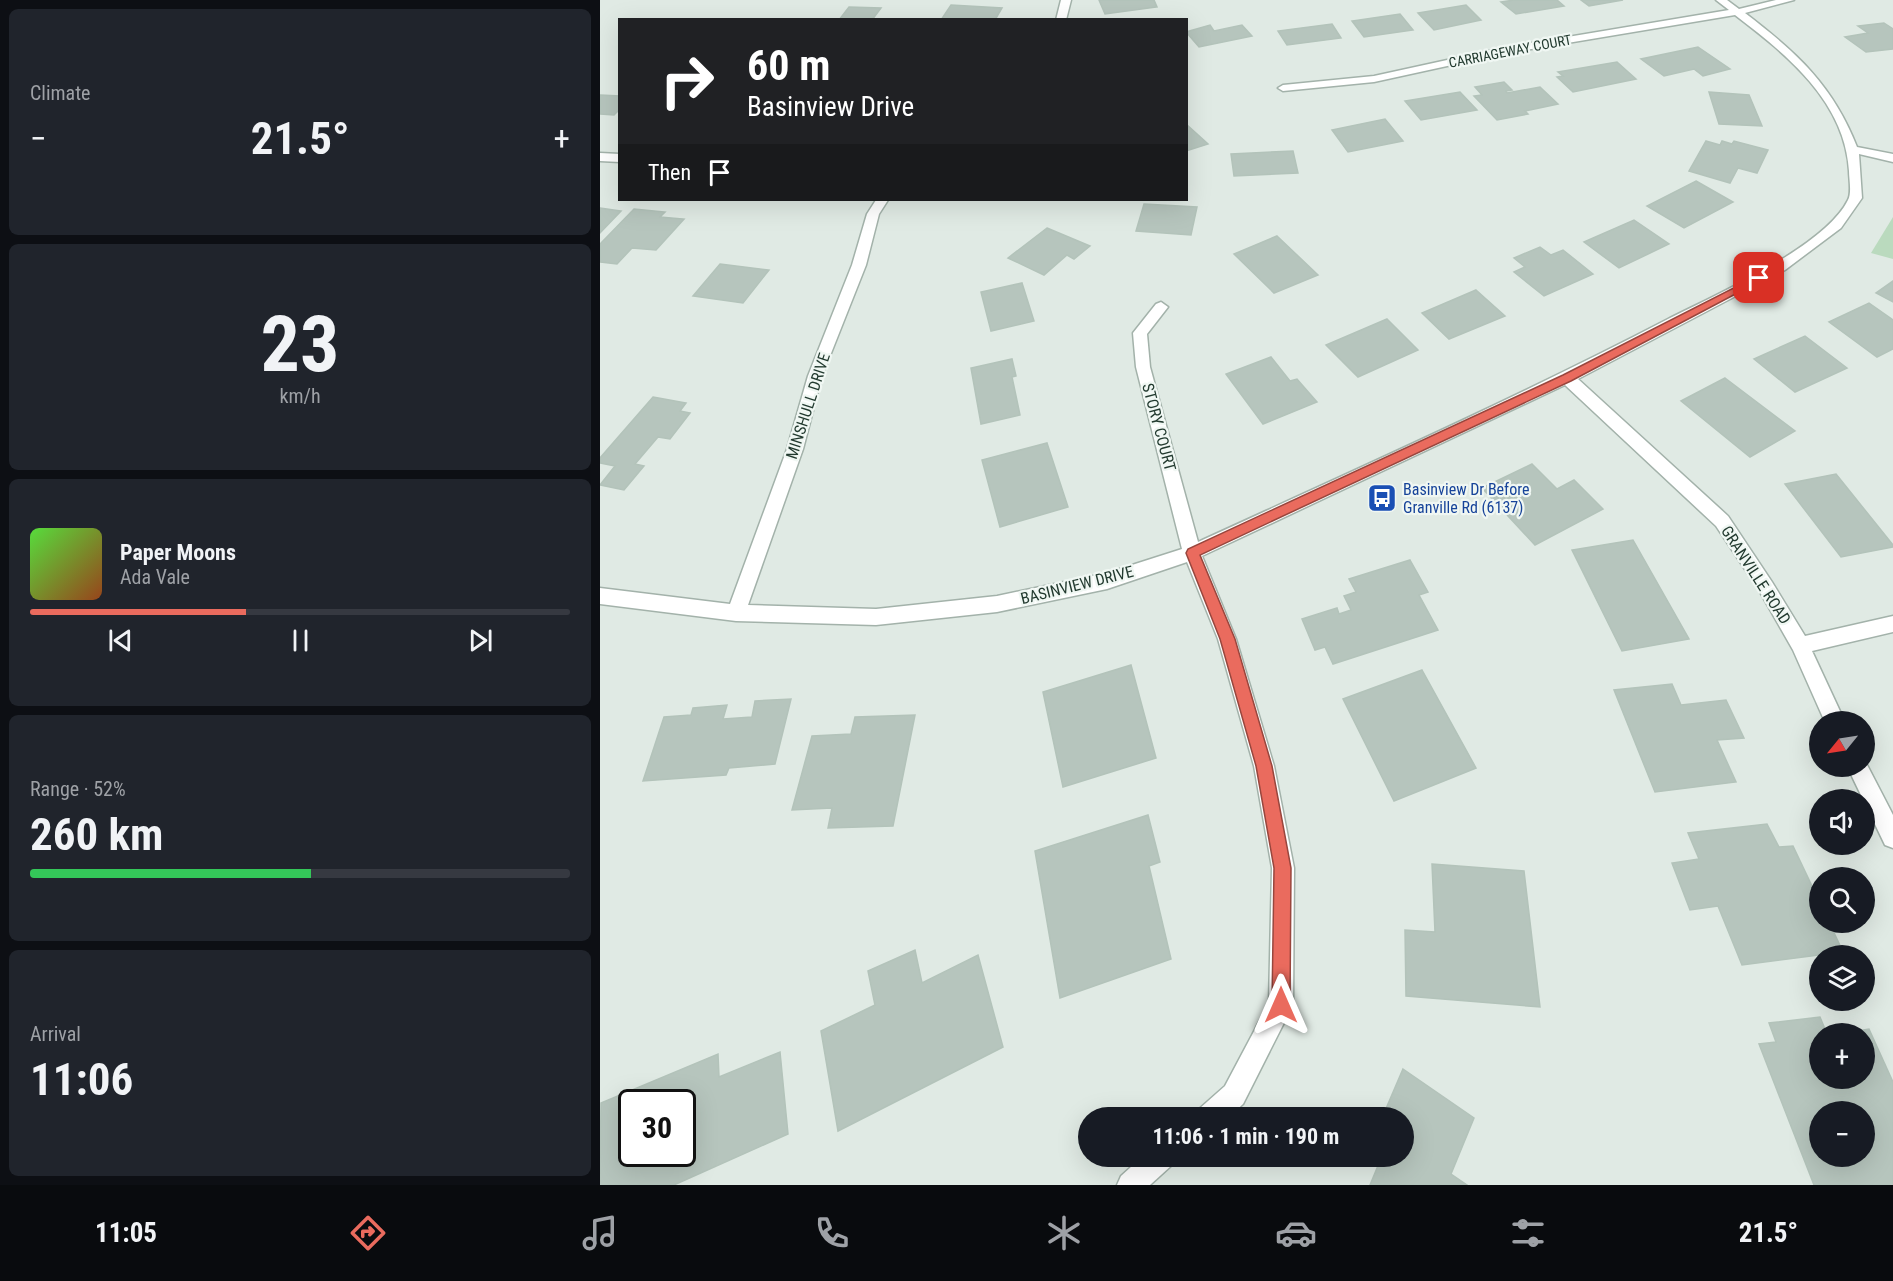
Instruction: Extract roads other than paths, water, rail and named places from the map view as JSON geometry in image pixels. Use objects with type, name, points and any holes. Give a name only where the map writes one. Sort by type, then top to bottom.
[{"type":"street","points":[[1062,18],[1066,0]]},
{"type":"street","name":"BASINVIEW DRIVE","points":[[600,596],[736,613],[876,617],[997,604],[1107,581],[1192,553],[1567,378],[1780,267],[1836,225],[1856,198],[1852,148],[1838,114],[1826,94],[1801,63],[1767,32],[1721,0]]},
{"type":"street","name":"CARRIAGEWAY COURT","points":[[1283,88],[1374,79],[1502,51],[1737,12],[1789,0]]},
{"type":"street","points":[[1852,148],[1893,158]]},
{"type":"street","points":[[600,157],[618,158]]},
{"type":"street","name":"MINSHULL DRIVE","points":[[736,613],[795,449],[816,376],[859,266],[873,214],[881,201]]},
{"type":"street","name":"STORY COURT","points":[[1161,307],[1140,333],[1143,367],[1192,553],[1227,639],[1264,766],[1283,868],[1281,1005],[1234,1095],[1220,1107]]},
{"type":"street","name":"GRANVILLE ROAD","points":[[1567,378],[1722,521],[1766,586],[1800,645],[1830,711]]},
{"type":"street","points":[[1800,645],[1893,624]]},
{"type":"street","points":[[1863,777],[1893,837]]},
{"type":"street","points":[[1130,1185],[1150,1167]]},
{"type":"place","name":"Basinview Dr Before Granville Rd (6137)","points":[[1382,498]]}]
